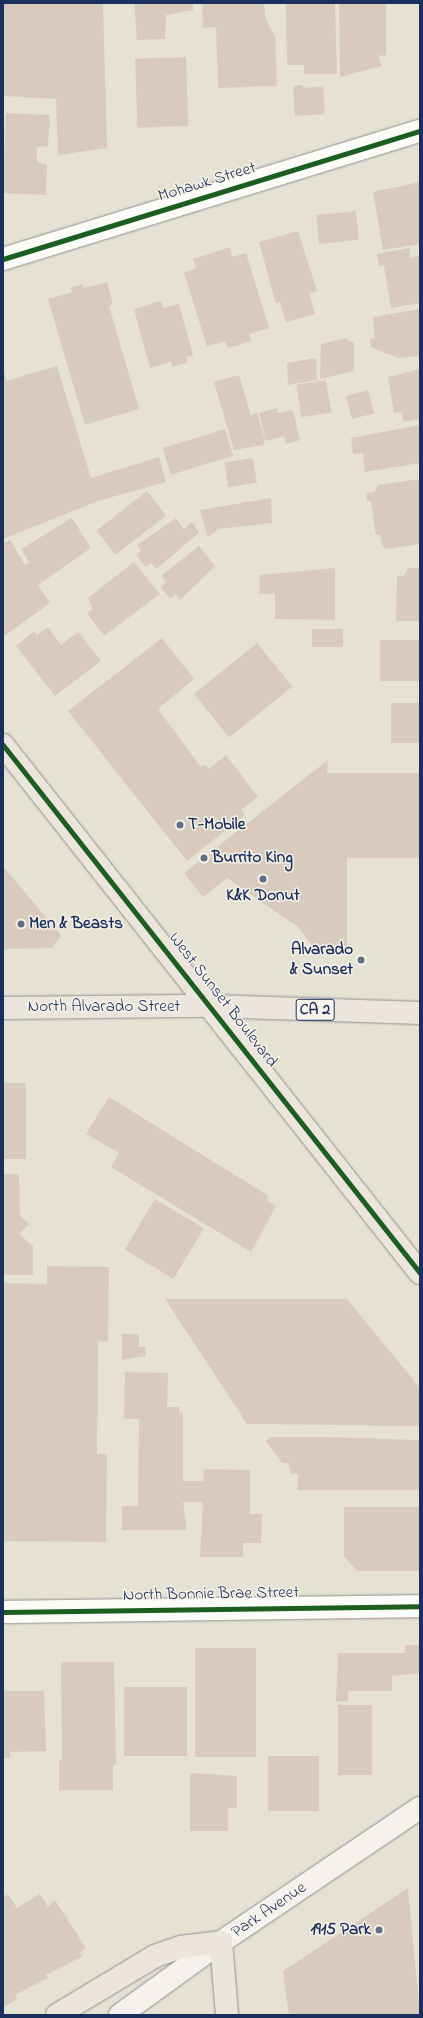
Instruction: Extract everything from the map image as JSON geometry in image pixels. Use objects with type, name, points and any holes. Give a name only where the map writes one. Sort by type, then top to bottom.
[{"type":"main road","name":"West Sunset Boulevard","points":[[3,745],[420,1273]]},
{"type":"main road","name":"North Alvarado Street","points":[[3,1008],[210,1006],[420,1013]]},
{"type":"main road","points":[[57,2015],[155,1956],[181,1947],[221,1942],[227,2015]]},
{"type":"street","name":"Mohawk Street","points":[[3,259],[420,131]]},
{"type":"street","name":"North Bonnie Brae Street","points":[[3,1612],[420,1606]]},
{"type":"street","name":"Park Avenue","points":[[120,2015],[221,1942],[420,1808]]},
{"type":"building","points":[[3,3],[103,3],[107,148],[58,155],[56,99],[3,96]]},
{"type":"building","points":[[134,3],[193,3],[193,10],[166,15],[165,39],[137,40]]},
{"type":"building","points":[[202,3],[264,3],[266,20],[275,36],[277,86],[218,88],[216,27],[203,28]]},
{"type":"building","points":[[286,3],[335,3],[337,74],[304,74],[304,65],[287,65]]},
{"type":"building","points":[[339,3],[386,3],[386,55],[378,56],[382,66],[340,77]]},
{"type":"building","points":[[186,57],[188,126],[137,128],[135,59]]},
{"type":"building","points":[[303,85],[303,88],[323,86],[325,114],[295,116],[293,86]]},
{"type":"building","points":[[6,113],[50,115],[48,146],[37,147],[37,162],[47,165],[46,195],[3,193]]},
{"type":"building","points":[[420,182],[420,244],[383,250],[373,192]]},
{"type":"building","points":[[356,211],[359,240],[319,244],[316,215]]},
{"type":"building","points":[[298,231],[317,291],[309,293],[315,314],[286,322],[280,302],[276,304],[259,242]]},
{"type":"building","points":[[230,247],[232,257],[246,253],[269,328],[249,334],[251,341],[228,348],[225,341],[207,347],[184,272],[196,268],[193,259]]},
{"type":"building","points":[[409,248],[410,258],[420,256],[420,303],[391,308],[384,266],[379,266],[377,254]]},
{"type":"building","points":[[107,282],[113,304],[109,306],[139,409],[85,425],[48,299],[72,292],[71,288],[82,284],[84,288]]},
{"type":"building","points":[[161,301],[163,308],[179,304],[193,355],[186,357],[187,363],[172,367],[171,362],[150,368],[134,309]]},
{"type":"building","points":[[420,309],[420,356],[398,358],[371,347],[370,339],[375,338],[373,317]]},
{"type":"building","points":[[345,338],[354,343],[354,371],[320,379],[321,344]]},
{"type":"building","points":[[316,358],[317,380],[288,385],[287,363]]},
{"type":"building","points":[[3,361],[6,381],[57,366],[91,478],[159,457],[166,482],[98,501],[3,539]]},
{"type":"building","points":[[420,369],[420,419],[403,422],[402,412],[394,413],[388,377]]},
{"type":"building","points":[[239,375],[251,415],[257,413],[265,439],[263,445],[234,450],[214,382]]},
{"type":"building","points":[[326,380],[331,413],[302,417],[296,385]]},
{"type":"building","points":[[368,390],[374,413],[352,419],[346,396]]},
{"type":"building","points":[[277,408],[278,413],[293,410],[300,440],[286,444],[284,436],[266,441],[259,413]]},
{"type":"building","points":[[420,425],[420,463],[365,472],[363,453],[353,454],[351,438]]},
{"type":"building","points":[[225,429],[233,456],[171,475],[163,448]]},
{"type":"building","points":[[253,458],[257,483],[228,487],[224,463]]},
{"type":"building","points":[[420,479],[420,544],[386,549],[382,546],[380,535],[376,535],[371,501],[367,501],[366,493],[374,492],[378,485]]},
{"type":"building","points":[[147,491],[166,515],[116,555],[97,530]]},
{"type":"building","points":[[271,498],[272,523],[219,529],[208,537],[200,510]]},
{"type":"building","points":[[72,518],[91,548],[38,585],[50,603],[3,637],[3,543],[10,540],[25,565],[29,562],[21,549]]},
{"type":"building","points":[[176,518],[184,529],[192,522],[199,533],[156,569],[151,563],[146,567],[136,555],[141,551],[137,545]]},
{"type":"building","points":[[199,546],[215,566],[180,600],[176,594],[170,599],[161,587],[166,582],[161,576]]},
{"type":"building","points":[[134,562],[160,594],[104,636],[87,613],[93,609],[88,598]]},
{"type":"building","points":[[335,568],[335,620],[275,619],[275,594],[259,594],[260,575]]},
{"type":"building","points":[[408,568],[420,568],[420,621],[396,621],[397,576],[404,576]]},
{"type":"building","points":[[48,627],[61,645],[78,632],[101,661],[55,696],[16,646],[34,631],[37,635]]},
{"type":"building","points":[[312,629],[343,629],[343,647],[312,647]]},
{"type":"building","points":[[162,638],[194,679],[158,709],[201,767],[205,764],[209,769],[226,755],[258,797],[241,810],[245,815],[187,861],[68,711]]},
{"type":"building","points":[[380,640],[420,640],[420,681],[380,681]]},
{"type":"building","points":[[257,643],[292,687],[229,737],[194,694]]},
{"type":"building","points":[[391,703],[420,703],[420,743],[391,743]]},
{"type":"building","points":[[328,760],[327,773],[420,773],[420,858],[347,858],[347,950],[316,951],[298,927],[227,878],[203,897],[184,873]]},
{"type":"building","points":[[3,866],[61,935],[52,948],[3,949]]},
{"type":"building","points":[[3,1083],[26,1083],[26,1159],[3,1159]]},
{"type":"building","points":[[109,1097],[269,1196],[267,1200],[276,1206],[251,1252],[111,1167],[119,1153],[86,1134]]},
{"type":"building","points":[[3,1174],[19,1174],[20,1216],[29,1224],[19,1234],[33,1246],[33,1275],[3,1275]]},
{"type":"building","points":[[155,1199],[204,1228],[173,1279],[125,1250]]},
{"type":"building","points":[[47,1266],[109,1267],[108,1342],[98,1341],[97,1454],[107,1454],[106,1542],[3,1541],[3,1283],[47,1284]]},
{"type":"building","points":[[165,1299],[347,1299],[420,1388],[420,1426],[247,1424]]},
{"type":"building","points":[[122,1334],[139,1334],[139,1347],[146,1347],[146,1356],[122,1360]]},
{"type":"building","points":[[125,1372],[168,1373],[167,1407],[179,1407],[180,1413],[183,1412],[183,1481],[203,1481],[204,1469],[250,1470],[250,1514],[262,1514],[261,1543],[243,1543],[243,1557],[200,1557],[203,1502],[183,1502],[187,1530],[122,1530],[122,1506],[138,1506],[139,1419],[124,1419]]},
{"type":"building","points":[[270,1437],[420,1440],[420,1490],[297,1490],[298,1474],[291,1474],[288,1463],[282,1463],[266,1441]]},
{"type":"building","points":[[344,1507],[420,1507],[420,1571],[357,1571],[344,1556]]},
{"type":"building","points":[[405,1645],[420,1645],[420,1673],[392,1676],[392,1691],[348,1691],[348,1702],[336,1701],[338,1653],[405,1653]]},
{"type":"building","points":[[195,1648],[256,1648],[256,1757],[195,1757]]},
{"type":"building","points":[[61,1662],[114,1662],[116,1765],[113,1765],[113,1790],[59,1790],[59,1760],[62,1760]]},
{"type":"building","points":[[124,1687],[187,1687],[187,1756],[124,1756]]},
{"type":"building","points":[[3,1691],[44,1691],[46,1751],[10,1752],[10,1758],[3,1758]]},
{"type":"building","points":[[338,1705],[372,1705],[372,1775],[338,1775]]},
{"type":"building","points":[[268,1756],[319,1756],[319,1811],[268,1811]]},
{"type":"building","points":[[190,1773],[237,1776],[237,1808],[228,1808],[228,1831],[190,1831]]},
{"type":"building","name":"1915 Park","points":[[408,1888],[420,2015],[289,2015],[283,1971]]},
{"type":"building","points":[[8,1894],[17,1908],[40,1894],[48,1907],[55,1900],[86,1948],[80,1952],[83,1956],[46,1975],[48,1978],[15,1995],[17,1999],[3,2008],[3,1898]]},
{"type":"cycle path","points":[[3,259],[420,131]]},
{"type":"cycle path","points":[[3,745],[420,1273]]},
{"type":"cycle path","points":[[3,1612],[420,1606]]},
{"type":"place","name":"T-Mobile","points":[[180,825]]},
{"type":"place","name":"Burrito King","points":[[204,858]]},
{"type":"place","name":"K&K Donut","points":[[263,879]]},
{"type":"place","name":"Men & Beasts","points":[[21,924]]},
{"type":"place","name":"Alvarado & Sunset","points":[[361,960]]},
{"type":"place","name":"1915 Park","points":[[379,1930]]}]
